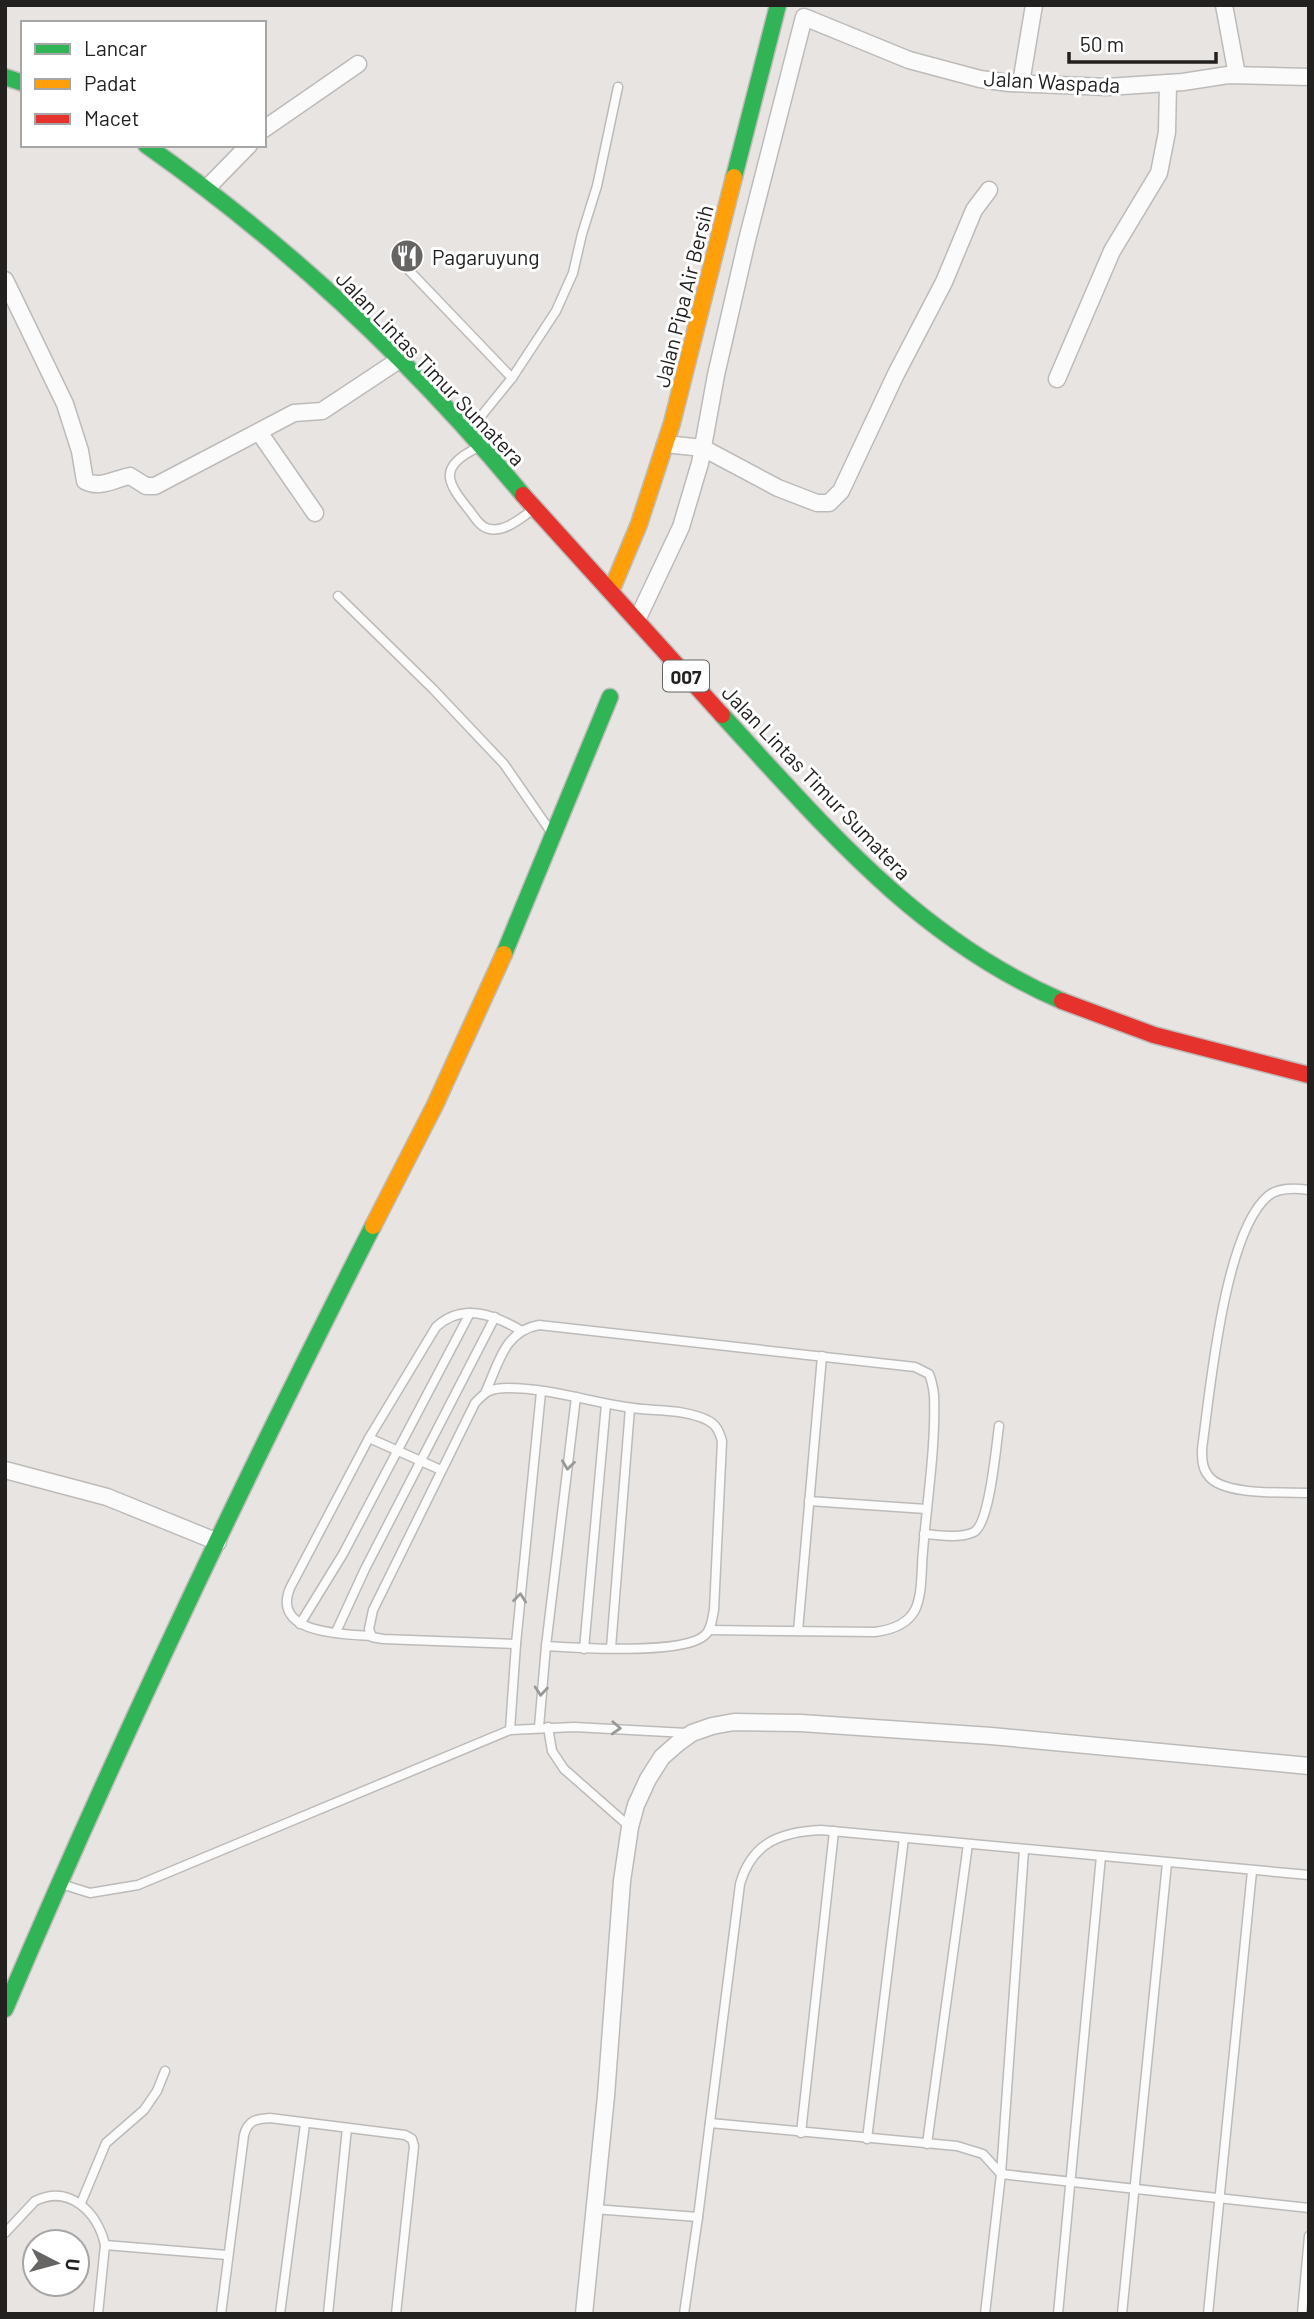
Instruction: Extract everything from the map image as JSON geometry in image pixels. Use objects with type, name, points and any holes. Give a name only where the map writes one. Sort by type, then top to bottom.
[{"type":"main road","name":"Jalan Pipa Air Bersih","points":[[611,591],[639,524],[665,444],[778,5]]},
{"type":"main road","name":"Jalan Lintas Timur Sumatera","points":[[149,147],[236,209],[297,261],[399,359],[469,431],[750,746],[873,875],[930,923],[1006,975],[1087,1011],[1172,1042],[1309,1075]]},
{"type":"main road","points":[[5,2009],[59,1883],[218,1542],[332,1307],[435,1105],[522,915],[610,697]]},
{"type":"street","points":[[1021,83],[1034,5]]},
{"type":"street","points":[[1224,5],[1237,75]]},
{"type":"street","name":"Jalan Waspada","points":[[703,448],[716,375],[747,240],[804,17],[909,60],[980,79],[1107,87],[1237,75],[1309,77]]},
{"type":"street","points":[[266,128],[358,64]]},
{"type":"street","points":[[1057,379],[1112,251],[1159,173],[1167,140],[1168,83]]},
{"type":"street","points":[[207,188],[247,147]]},
{"type":"street","points":[[665,444],[703,448],[778,488],[822,504],[832,501],[841,491],[896,374],[944,282],[974,209],[989,190]]},
{"type":"street","points":[[5,279],[65,404],[77,438],[84,477],[88,483],[100,485],[130,476],[146,486],[155,486],[294,413],[322,411],[399,359]]},
{"type":"street","points":[[259,432],[315,513]]},
{"type":"street","points":[[637,620],[681,527],[703,448]]},
{"type":"street","points":[[5,1470],[107,1497],[218,1542]]},
{"type":"street","points":[[584,2314],[606,2095],[622,1881],[630,1827],[644,1788],[662,1757],[692,1733],[734,1722],[855,1726],[1309,1766]]},
{"type":"lane","points":[[469,431],[512,378],[556,311],[573,273],[597,186],[618,88]]},
{"type":"lane","points":[[401,262],[512,378]]},
{"type":"lane","points":[[482,446],[456,461],[450,479],[452,489],[478,521],[488,529],[502,528],[535,508]]},
{"type":"lane","points":[[338,596],[433,689],[504,764],[553,835]]},
{"type":"lane","points":[[1309,1190],[1283,1189],[1269,1195],[1255,1209],[1241,1234],[1229,1277],[1202,1449],[1202,1462],[1206,1474],[1213,1482],[1241,1490],[1309,1493]]},
{"type":"lane","points":[[300,1624],[343,1554],[470,1313]]},
{"type":"lane","points":[[516,1644],[420,1642],[336,1632],[300,1624],[288,1611],[287,1594],[369,1438],[436,1327],[444,1319],[470,1313],[495,1317],[520,1330]]},
{"type":"lane","points":[[336,1632],[365,1569],[495,1317]]},
{"type":"lane","points":[[371,1636],[369,1629],[373,1610],[441,1469],[475,1403],[486,1391],[511,1338],[520,1330],[546,1325],[915,1367],[929,1374],[933,1384],[934,1414],[919,1597],[917,1606],[908,1619],[893,1629],[875,1632],[709,1630]]},
{"type":"lane","points":[[798,1631],[822,1356]]},
{"type":"lane","points":[[486,1391],[508,1388],[576,1397],[630,1408],[694,1415],[714,1424],[722,1441],[714,1610],[709,1630],[700,1639],[684,1645],[611,1648],[546,1646]]},
{"type":"lane","points":[[510,1730],[541,1392]]},
{"type":"lane","points":[[576,1397],[546,1646],[543,1727],[552,1751],[564,1769],[630,1827]]},
{"type":"lane","points":[[584,1648],[606,1404]]},
{"type":"lane","points":[[611,1648],[630,1408]]},
{"type":"lane","points":[[924,1534],[955,1536],[978,1528],[985,1511],[999,1426]]},
{"type":"lane","points":[[369,1438],[441,1469]]},
{"type":"lane","points":[[810,1501],[926,1509]]},
{"type":"lane","points":[[59,1883],[90,1893],[138,1885],[510,1730],[600,1727],[692,1733]]},
{"type":"lane","points":[[684,2314],[740,1884],[743,1872],[758,1850],[777,1838],[802,1831],[834,1831],[1309,1875]]},
{"type":"lane","points":[[801,2133],[834,1831]]},
{"type":"lane","points":[[867,2138],[904,1838]]},
{"type":"lane","points":[[927,2144],[968,1844]]},
{"type":"lane","points":[[985,2314],[1001,2174],[1024,1850]]},
{"type":"lane","points":[[1058,2314],[1101,1856]]},
{"type":"lane","points":[[1122,2314],[1167,1863]]},
{"type":"lane","points":[[1208,2314],[1252,1871]]},
{"type":"lane","points":[[81,2203],[106,2143],[144,2110],[157,2091],[165,2071]]},
{"type":"lane","points":[[221,2314],[240,2150],[246,2126],[255,2120],[270,2118],[405,2135],[413,2141],[396,2314]]},
{"type":"lane","points":[[710,2123],[976,2150],[989,2159],[1001,2174],[1309,2208]]},
{"type":"lane","points":[[280,2314],[304,2124]]},
{"type":"lane","points":[[328,2314],[346,2128]]},
{"type":"lane","points":[[5,2233],[41,2198],[61,2196],[81,2203],[96,2220],[106,2245],[98,2314]]},
{"type":"lane","points":[[594,2209],[698,2217]]},
{"type":"lane","points":[[1303,2314],[1309,2236]]},
{"type":"lane","points":[[106,2245],[227,2255]]},
{"type":"traffic: fast","points":[[734,177],[778,5]]},
{"type":"traffic: fast","points":[[5,77],[21,82]]},
{"type":"traffic: fast","points":[[149,147],[249,223],[347,308],[438,398],[523,495]]},
{"type":"traffic: fast","points":[[504,954],[610,697]]},
{"type":"traffic: fast","points":[[722,715],[837,839],[919,913],[1010,976],[1062,1001]]},
{"type":"traffic: fast","points":[[5,2009],[182,1614],[373,1226]]},
{"type":"traffic: slow","points":[[611,591],[639,524],[672,423],[734,177]]},
{"type":"traffic: slow","points":[[373,1226],[435,1105],[504,954]]},
{"type":"traffic: jam","points":[[523,495],[722,715]]},
{"type":"traffic: jam","points":[[1062,1001],[1154,1035],[1309,1075]]},
{"type":"place","name":"Pagaruyung","points":[[407,256]]}]
